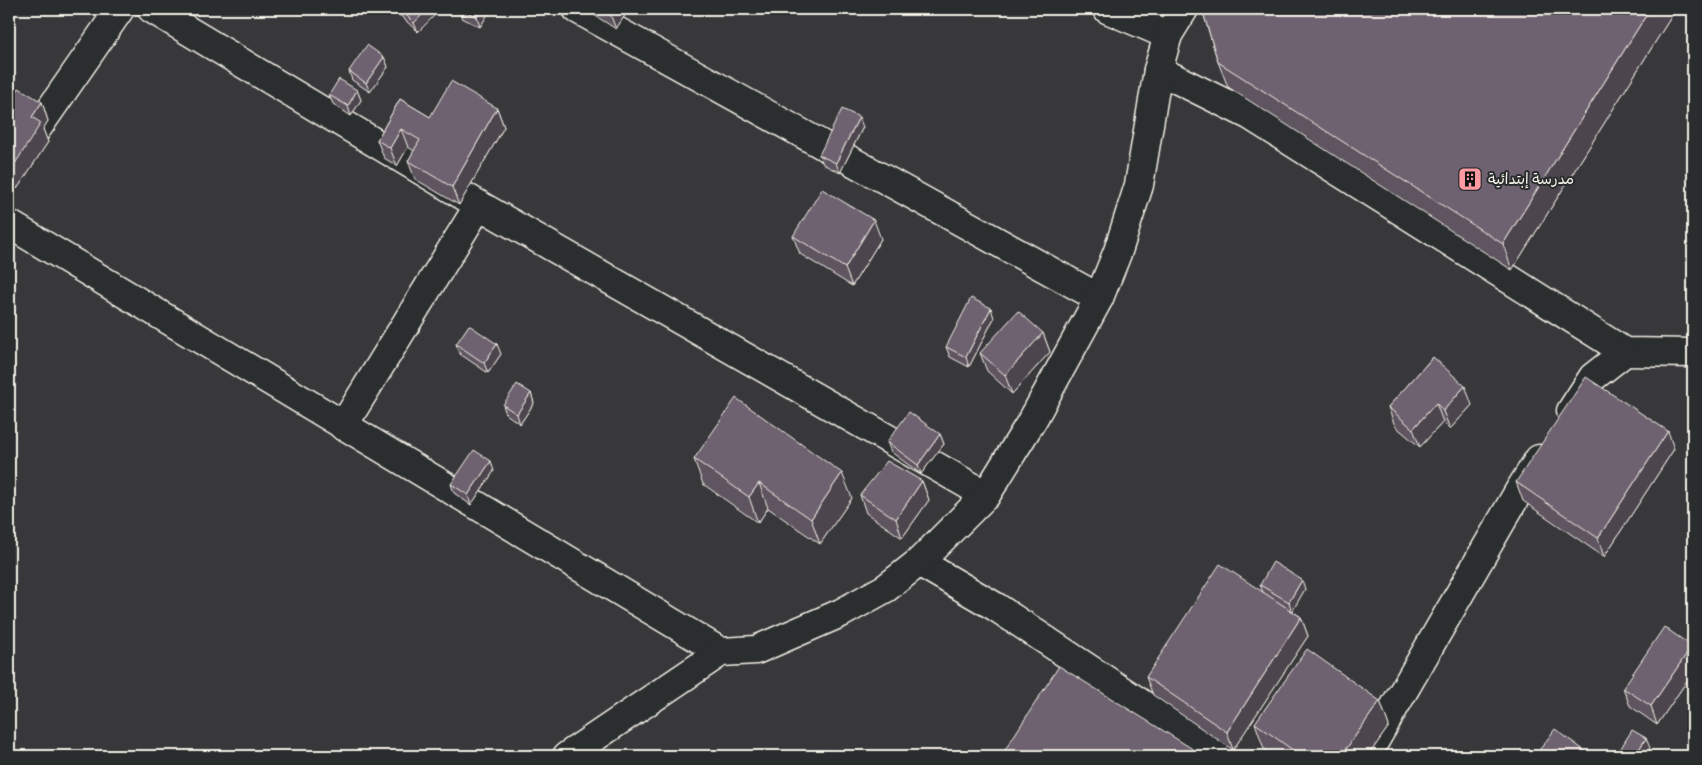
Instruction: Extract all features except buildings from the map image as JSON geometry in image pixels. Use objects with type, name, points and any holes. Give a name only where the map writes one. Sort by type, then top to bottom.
[{"type":"street","points":[[9,169],[120,9]]},
{"type":"street","points":[[152,9],[479,205],[986,496]]},
{"type":"street","points":[[1107,9],[1168,35]]},
{"type":"street","points":[[567,756],[721,652],[756,650],[841,613],[886,588],[919,562],[986,496],[1033,419],[1099,298],[1118,251],[1139,185],[1158,70],[1168,35],[1184,9]]},
{"type":"street","points":[[591,12],[1099,298]]},
{"type":"street","points":[[1158,70],[1249,116],[1625,352],[1693,353]]},
{"type":"street","points":[[343,426],[479,205]]},
{"type":"street","points":[[9,224],[721,652]]},
{"type":"street","points":[[1366,756],[1519,492],[1553,438],[1593,377],[1625,352]]},
{"type":"street","points":[[919,562],[996,607],[1220,756]]},
{"type":"place","name":"مدرسة إبتدائية","points":[[1470,179]]}]
